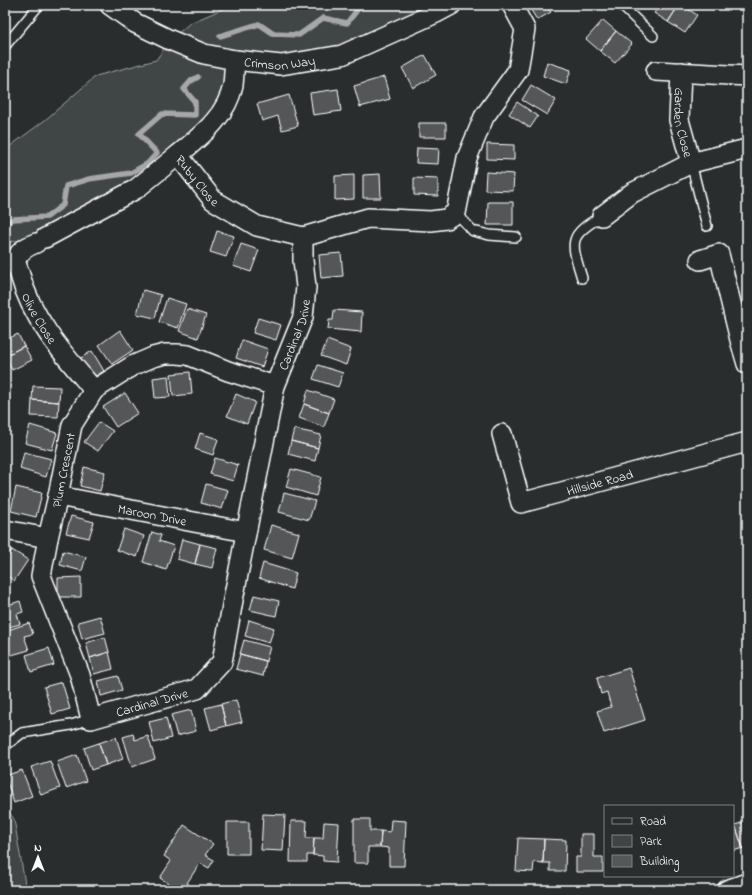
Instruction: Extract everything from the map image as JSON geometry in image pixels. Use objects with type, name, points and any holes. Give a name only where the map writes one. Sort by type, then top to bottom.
[{"type":"street","name":"Crimson Way","points":[[110,5],[135,23],[204,54],[235,60],[281,65],[342,56],[451,5]]},
{"type":"street","points":[[303,237],[368,218],[431,222],[446,219],[456,213],[467,158],[484,116],[518,70],[524,29],[512,5]]},
{"type":"street","name":"Ruby Close","points":[[235,60],[233,85],[224,110],[205,133],[178,156],[213,200],[258,226],[303,237]]},
{"type":"street","points":[[656,71],[747,76]]},
{"type":"street","name":"Garden Close","points":[[681,72],[679,120],[690,163],[747,149]]},
{"type":"street","name":"Olive Close","points":[[94,390],[35,314],[10,262],[24,249],[136,189],[178,156]]},
{"type":"street","points":[[602,216],[632,192],[690,163]]},
{"type":"street","name":"Cardinal Drive","points":[[91,719],[197,689],[222,662],[275,386],[303,317],[306,287],[303,260],[303,237]]},
{"type":"street","points":[[700,260],[719,254],[743,340],[747,364]]},
{"type":"street","name":"Plum Crescent","points":[[91,719],[80,675],[41,576],[72,424],[94,390],[132,366],[153,357],[165,354],[188,355],[228,371],[275,386]]},
{"type":"street","name":"Hillside Road","points":[[502,434],[521,503],[747,442]]},
{"type":"street","name":"Maroon Drive","points":[[58,496],[246,532]]},
{"type":"street","points":[[5,530],[48,538]]},
{"type":"street","points":[[728,890],[747,883]]},
{"type":"lane","points":[[5,46],[39,5]]},
{"type":"lane","points":[[620,5],[653,36]]},
{"type":"lane","points":[[690,163],[707,226]]},
{"type":"lane","points":[[456,213],[473,231],[489,235],[516,237]]},
{"type":"lane","points":[[582,278],[573,250],[576,236],[584,226],[602,216]]},
{"type":"lane","points":[[5,746],[22,733],[71,725],[91,719]]},
{"type":"green space","points":[[232,5],[451,5],[342,55],[235,60],[228,105],[142,192],[90,226],[5,243],[5,150],[45,120],[96,76],[156,60],[170,40],[190,23]]},
{"type":"green space","points":[[5,807],[14,819],[26,890],[5,890]]},
{"type":"building","points":[[528,5],[546,5],[551,12],[537,20]]},
{"type":"building","points":[[660,5],[679,5],[668,22],[654,13]]},
{"type":"building","points":[[679,5],[682,5],[697,15],[685,33],[668,22]]},
{"type":"building","points":[[603,20],[616,31],[600,51],[586,39]]},
{"type":"building","points":[[616,31],[632,44],[615,63],[600,51]]},
{"type":"building","points":[[425,55],[436,75],[413,88],[402,68]]},
{"type":"building","points":[[547,62],[571,70],[566,84],[543,76]]},
{"type":"building","points":[[384,77],[390,99],[360,107],[354,86]]},
{"type":"building","points":[[531,85],[556,100],[547,115],[522,100]]},
{"type":"building","points":[[338,89],[341,111],[313,115],[310,93]]},
{"type":"building","points":[[289,95],[298,126],[282,130],[278,116],[262,121],[257,104]]},
{"type":"building","points":[[517,102],[538,116],[530,128],[509,114]]},
{"type":"building","points":[[419,123],[446,123],[446,137],[419,137]]},
{"type":"building","points":[[487,144],[514,145],[514,160],[487,159]]},
{"type":"building","points":[[417,148],[439,149],[438,164],[416,163]]},
{"type":"building","points":[[486,172],[514,174],[513,191],[485,190]]},
{"type":"building","points":[[380,174],[381,198],[363,198],[363,175]]},
{"type":"building","points":[[354,175],[354,199],[335,200],[335,176]]},
{"type":"building","points":[[414,178],[438,179],[438,196],[414,195]]},
{"type":"building","points":[[488,202],[513,202],[513,225],[487,225]]},
{"type":"building","points":[[217,231],[234,236],[226,257],[210,252]]},
{"type":"building","points":[[241,244],[259,250],[251,272],[233,266]]},
{"type":"building","points":[[341,253],[343,276],[321,278],[319,255]]},
{"type":"building","points":[[143,290],[161,295],[155,318],[137,314]]},
{"type":"building","points":[[167,298],[186,304],[178,328],[159,322]]},
{"type":"building","points":[[187,309],[206,315],[198,338],[179,331]]},
{"type":"building","points":[[334,310],[362,312],[361,332],[328,329],[329,320],[333,320]]},
{"type":"building","points":[[258,318],[281,325],[276,340],[253,333]]},
{"type":"building","points":[[120,330],[133,350],[112,364],[99,345]]},
{"type":"building","points":[[18,334],[24,346],[5,356],[5,340]]},
{"type":"building","points":[[242,340],[268,349],[262,367],[236,358]]},
{"type":"building","points":[[327,340],[351,349],[346,365],[321,356]]},
{"type":"building","points":[[24,346],[32,360],[12,370],[5,356]]},
{"type":"building","points":[[92,351],[104,371],[89,380],[76,361]]},
{"type":"building","points":[[318,365],[343,373],[338,387],[313,379]]},
{"type":"building","points":[[190,372],[192,394],[173,396],[171,374]]},
{"type":"building","points":[[168,376],[170,397],[155,398],[153,378]]},
{"type":"building","points":[[33,386],[60,387],[59,402],[32,400]]},
{"type":"building","points":[[308,390],[334,399],[329,413],[304,404]]},
{"type":"building","points":[[125,393],[138,413],[116,427],[103,407]]},
{"type":"building","points":[[236,394],[255,402],[247,424],[227,416]]},
{"type":"building","points":[[32,400],[59,402],[58,417],[31,416]]},
{"type":"building","points":[[304,404],[329,413],[324,427],[299,418]]},
{"type":"building","points":[[99,422],[113,431],[98,451],[84,442]]},
{"type":"building","points":[[30,425],[57,433],[52,450],[25,443]]},
{"type":"building","points":[[294,429],[321,435],[318,448],[291,441]]},
{"type":"building","points":[[200,433],[218,439],[213,455],[195,449]]},
{"type":"building","points":[[291,441],[318,448],[315,461],[288,454]]},
{"type":"building","points":[[24,452],[51,459],[46,477],[20,469]]},
{"type":"building","points":[[215,458],[238,465],[233,481],[210,474]]},
{"type":"building","points":[[84,467],[105,472],[100,491],[80,486]]},
{"type":"building","points":[[291,469],[321,477],[316,496],[286,487]]},
{"type":"building","points":[[206,484],[228,490],[222,509],[201,503]]},
{"type":"building","points":[[16,487],[42,493],[36,517],[11,511]]},
{"type":"building","points":[[284,493],[315,501],[309,520],[279,512]]},
{"type":"building","points":[[71,516],[94,522],[89,538],[66,533]]},
{"type":"building","points":[[271,525],[299,533],[292,558],[264,550]]},
{"type":"building","points":[[124,529],[144,536],[137,557],[117,550]]},
{"type":"building","points":[[152,532],[161,535],[159,541],[174,546],[166,570],[143,562]]},
{"type":"building","points":[[182,539],[200,544],[195,564],[177,559]]},
{"type":"building","points":[[200,544],[217,548],[212,568],[195,564]]},
{"type":"building","points":[[5,545],[12,550],[5,560]]},
{"type":"building","points":[[12,550],[28,560],[14,581],[5,574],[5,560]]},
{"type":"building","points":[[63,551],[86,557],[82,571],[60,565]]},
{"type":"building","points":[[263,563],[296,573],[292,589],[259,578]]},
{"type":"building","points":[[81,577],[81,597],[58,597],[58,578]]},
{"type":"building","points":[[254,595],[279,601],[276,616],[250,610]]},
{"type":"building","points":[[20,601],[23,612],[17,614],[20,624],[5,628],[5,606]]},
{"type":"building","points":[[100,616],[105,633],[82,639],[78,622]]},
{"type":"building","points":[[249,620],[274,628],[269,643],[245,636]]},
{"type":"building","points":[[29,623],[33,634],[24,636],[29,650],[8,656],[5,647],[5,631]]},
{"type":"building","points":[[105,637],[109,652],[90,658],[86,643]]},
{"type":"building","points":[[244,640],[270,647],[266,661],[240,654]]},
{"type":"building","points":[[49,648],[54,665],[31,672],[26,655]]},
{"type":"building","points":[[109,652],[113,669],[94,674],[90,658]]},
{"type":"building","points":[[240,654],[266,661],[263,676],[236,669]]},
{"type":"building","points":[[629,668],[645,720],[604,733],[597,711],[611,707],[607,692],[601,694],[597,678]]},
{"type":"building","points":[[118,676],[122,690],[101,696],[98,681]]},
{"type":"building","points":[[62,682],[70,709],[52,714],[44,687]]},
{"type":"building","points":[[236,700],[242,722],[226,726],[221,704]]},
{"type":"building","points":[[221,704],[226,726],[211,730],[205,708]]},
{"type":"building","points":[[191,710],[196,731],[177,736],[171,715]]},
{"type":"building","points":[[166,718],[171,738],[154,743],[149,722]]},
{"type":"building","points":[[133,734],[135,740],[148,736],[155,759],[132,767],[123,737]]},
{"type":"building","points":[[116,737],[123,759],[106,765],[99,743]]},
{"type":"building","points":[[99,743],[106,765],[91,770],[84,748]]},
{"type":"building","points":[[77,755],[86,781],[66,788],[57,762]]},
{"type":"building","points":[[50,761],[60,788],[41,795],[31,767]]},
{"type":"building","points":[[22,770],[32,796],[14,803],[5,776]]},
{"type":"building","points":[[263,814],[285,815],[283,851],[261,850]]},
{"type":"building","points":[[354,819],[370,819],[370,831],[381,831],[380,847],[368,847],[368,863],[354,863]]},
{"type":"building","points":[[391,820],[406,821],[404,866],[389,866],[389,848],[380,847],[381,831],[390,832]]},
{"type":"building","points":[[291,821],[307,821],[306,838],[314,838],[313,855],[307,855],[307,862],[290,862]]},
{"type":"building","points":[[747,821],[747,846],[743,848],[735,825]]},
{"type":"building","points":[[227,822],[249,822],[249,854],[227,854]]},
{"type":"building","points":[[324,822],[339,823],[337,862],[323,861],[323,856],[313,855],[314,838],[323,838]]},
{"type":"building","points":[[184,825],[213,844],[205,855],[214,860],[209,868],[200,863],[187,883],[194,888],[193,890],[179,890],[160,878],[171,861],[164,856]]},
{"type":"building","points":[[734,826],[743,848],[734,851]]},
{"type":"building","points":[[581,834],[594,834],[594,857],[603,857],[603,872],[576,872],[576,857],[581,857]]},
{"type":"building","points":[[518,838],[544,839],[543,863],[534,862],[533,872],[516,871]]},
{"type":"building","points":[[544,839],[566,840],[565,871],[550,871],[550,863],[543,863]]},
{"type":"waterway","points":[[220,36],[259,24],[274,34],[299,35],[323,18],[347,23],[361,5]]},
{"type":"waterway","points":[[5,225],[13,219],[47,217],[63,205],[66,186],[89,179],[131,173],[147,164],[157,153],[139,134],[162,114],[195,115],[195,102],[184,89],[191,81],[198,77]]}]
